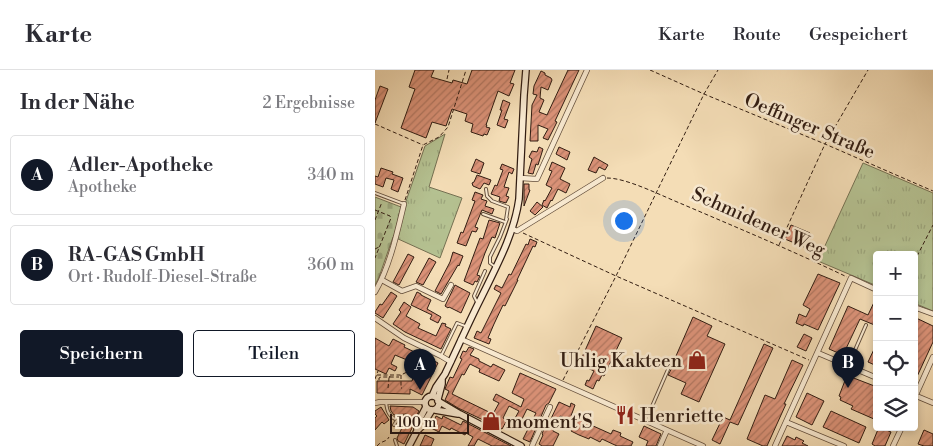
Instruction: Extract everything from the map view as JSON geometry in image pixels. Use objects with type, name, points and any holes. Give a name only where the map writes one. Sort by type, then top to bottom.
[{"type":"main road","points":[[409,446],[417,431],[417,424],[429,407],[438,406],[436,399],[442,379],[515,230],[527,70]]},
{"type":"main road","points":[[429,407],[427,399],[436,399],[460,414],[521,446]]},
{"type":"main road","points":[[429,407],[460,414]]},
{"type":"street","points":[[520,178],[537,179],[587,70]]},
{"type":"street","points":[[515,230],[603,178]]},
{"type":"street","points":[[375,292],[382,280],[404,203]]},
{"type":"street","points":[[775,446],[851,278],[873,288]]},
{"type":"street","points":[[382,280],[402,291],[416,286],[443,299],[451,285]]},
{"type":"street","points":[[918,308],[933,314]]},
{"type":"street","points":[[375,318],[404,338],[451,362]]},
{"type":"street","points":[[461,339],[703,446]]},
{"type":"street","points":[[818,353],[873,376]]},
{"type":"street","points":[[918,390],[933,357]]},
{"type":"street","points":[[918,397],[933,404]]},
{"type":"street","points":[[375,402],[429,407]]},
{"type":"street","points":[[532,446],[550,407]]},
{"type":"street","points":[[786,422],[844,446]]},
{"type":"street","points":[[660,446],[667,430]]},
{"type":"street","points":[[893,446],[900,431]]},
{"type":"lane","points":[[486,189],[487,196],[492,201],[509,206],[506,220],[490,257],[490,263],[496,268]]},
{"type":"lane","points":[[375,193],[404,203]]},
{"type":"lane","points":[[483,214],[506,220]]},
{"type":"lane","points":[[478,304],[474,296],[485,271]]},
{"type":"lane","points":[[441,356],[457,323],[467,327]]},
{"type":"lane","points":[[848,366],[866,325]]},
{"type":"lane","points":[[648,421],[650,411],[673,358]]},
{"type":"lane","points":[[386,402],[387,412],[395,420]]},
{"type":"lane","points":[[395,425],[399,417],[406,417]]},
{"type":"lane","points":[[395,440],[397,446]]},
{"type":"path","points":[[447,79],[449,70]]},
{"type":"path","points":[[404,203],[423,145],[439,137],[448,127],[466,70]]},
{"type":"path","name":"Oeffinger Straße","points":[[650,70],[933,191]]},
{"type":"path","points":[[561,383],[616,276],[703,94],[718,70]]},
{"type":"path","points":[[779,245],[825,144],[868,70]]},
{"type":"path","points":[[375,124],[423,145]]},
{"type":"path","name":"Schmidener Weg","points":[[603,178],[614,178],[655,193],[779,245],[851,278]]},
{"type":"path","points":[[375,220],[382,202]]},
{"type":"path","points":[[375,210],[391,217],[375,258]]},
{"type":"path","points":[[918,254],[933,224]]},
{"type":"path","points":[[515,230],[814,362]]},
{"type":"path","points":[[375,249],[379,246]]},
{"type":"path","points":[[379,380],[381,377],[400,376],[409,371],[422,347]]},
{"type":"path","points":[[375,379],[378,371]]},
{"type":"path","points":[[377,375],[400,376]]},
{"type":"path","points":[[388,388],[390,376]]},
{"type":"path","points":[[400,376],[402,388]]},
{"type":"path","points":[[377,446],[389,437]]},
{"type":"green space","points":[[445,134],[429,187],[462,198],[440,258],[396,238],[405,204],[425,146]]},
{"type":"green space","points":[[863,163],[933,193],[933,311],[918,305],[918,251],[873,251],[873,284],[818,261]]},
{"type":"green space","points":[[375,197],[401,207],[394,237],[375,285]]},
{"type":"building","points":[[415,70],[434,70],[431,77],[452,83],[453,80],[467,84],[472,70],[515,70],[510,83],[514,84],[509,96],[498,91],[486,125],[486,127],[490,128],[487,135],[484,134],[483,136],[471,132],[473,124],[465,121],[467,114],[452,109],[446,126],[432,122],[426,138],[401,128],[415,89],[409,87]]},
{"type":"building","points":[[568,70],[579,70],[548,140],[543,138],[548,129],[538,125],[538,141],[530,141],[532,105],[537,95],[533,94],[534,86],[541,71],[552,80],[548,90],[541,87],[540,98],[544,100],[539,112],[547,115]]},
{"type":"building","points":[[380,86],[388,89],[375,123],[375,100]]},
{"type":"building","points":[[503,100],[510,103],[504,119],[508,120],[505,128],[497,125]]},
{"type":"building","points":[[539,147],[543,149],[538,165],[536,164],[533,174],[528,173],[532,159],[529,157],[532,151],[537,152]]},
{"type":"building","points":[[559,147],[570,152],[567,160],[556,154]]},
{"type":"building","points":[[594,157],[608,165],[605,170],[599,167],[596,173],[588,170]]},
{"type":"building","points":[[476,159],[484,163],[480,174],[471,171]]},
{"type":"building","points":[[552,162],[565,168],[560,179],[570,184],[566,193],[558,189],[547,208],[542,205],[552,188],[546,185],[552,171],[549,170]]},
{"type":"building","points":[[502,164],[514,169],[512,174],[509,172],[504,187],[509,188],[506,196],[509,197],[506,203],[499,201],[500,197],[491,194],[495,185],[497,186],[503,170],[500,169]]},
{"type":"building","points":[[381,168],[403,178],[398,192],[391,189],[394,180],[386,178],[383,187],[375,184],[375,176],[378,177]]},
{"type":"building","points":[[477,175],[491,180],[489,185],[484,183],[480,189],[473,186],[472,183]]},
{"type":"building","points":[[524,184],[529,184],[530,190],[524,206]]},
{"type":"building","points":[[475,192],[483,195],[481,199],[487,201],[485,206],[494,209],[492,214],[482,210],[475,227],[478,228],[476,232],[472,231],[466,246],[457,243],[461,232],[463,233],[475,201],[472,200]]},
{"type":"building","points":[[537,202],[543,207],[535,215],[530,211]]},
{"type":"building","points":[[489,220],[500,223],[495,238],[492,237],[485,253],[477,275],[480,276],[473,285],[464,281],[480,238],[483,239]]},
{"type":"building","points":[[791,225],[810,233],[804,247],[785,239]]},
{"type":"building","points":[[530,239],[537,242],[535,247],[533,246],[505,306],[503,305],[494,324],[488,338],[491,339],[489,344],[474,338],[477,331],[481,333],[501,293],[494,289],[496,285],[502,288]]},
{"type":"building","points":[[453,252],[463,256],[459,266],[441,294],[435,291]]},
{"type":"building","points":[[408,254],[414,257],[399,285],[393,282]]},
{"type":"building","points":[[429,258],[436,262],[423,285],[416,282]]},
{"type":"building","points":[[818,274],[840,283],[818,330],[796,323],[799,314],[806,317],[810,309],[803,305]]},
{"type":"building","points":[[455,285],[470,293],[461,313],[445,306]]},
{"type":"building","points":[[391,292],[397,296],[383,318],[375,312]]},
{"type":"building","points":[[417,292],[431,300],[427,309],[441,317],[438,323],[430,319],[432,315],[411,305]]},
{"type":"building","points":[[404,302],[411,307],[406,316],[420,324],[418,328],[436,336],[442,323],[451,329],[441,349],[405,332],[393,324],[401,312],[399,310]]},
{"type":"building","points":[[873,304],[873,324],[860,319],[843,355],[829,349],[848,306],[868,315]]},
{"type":"building","name":"Uhlig Kakteen","points":[[693,317],[712,326],[707,336],[725,344],[699,402],[681,394],[686,383],[668,375],[678,357],[676,356]]},
{"type":"building","points":[[918,319],[933,326],[933,342],[918,374]]},
{"type":"building","points":[[596,326],[622,338],[604,376],[602,375],[599,381],[597,380],[593,389],[585,385],[594,371],[579,364]]},
{"type":"building","points":[[804,334],[812,338],[806,351],[797,347]]},
{"type":"building","points":[[375,338],[389,346],[393,339],[421,355],[422,352],[428,354],[427,357],[438,363],[422,395],[410,389],[410,394],[377,393],[377,381],[412,381],[413,378],[418,379],[424,367],[395,355],[391,364],[397,367],[395,371],[389,368],[386,374],[375,369]]},
{"type":"building","points":[[764,344],[773,348],[738,425],[730,422],[720,444],[712,440],[723,417],[730,420]]},
{"type":"building","points":[[469,347],[474,349],[470,355],[479,359],[479,361],[491,367],[493,364],[505,370],[499,381],[479,372],[480,369],[470,364],[464,375],[462,374],[452,394],[493,414],[499,403],[493,400],[496,394],[521,407],[524,399],[512,393],[520,373],[556,389],[546,405],[530,442],[523,439],[536,413],[527,409],[520,423],[514,420],[519,411],[509,406],[503,418],[507,420],[502,429],[445,400],[449,391],[445,389],[450,377],[453,378],[462,359],[460,358],[463,351],[466,352]]},
{"type":"building","points":[[873,351],[873,364],[868,362]]},
{"type":"building","points":[[792,360],[803,365],[784,404],[786,404],[767,446],[747,439],[765,395],[775,399]]},
{"type":"building","points":[[851,377],[873,385],[873,419],[851,409],[853,406],[840,400],[841,397],[839,396],[846,378]]},
{"type":"building","points":[[807,393],[824,401],[812,425],[796,417]]},
{"type":"building","points":[[559,402],[570,407],[571,403],[575,405],[571,416],[611,434],[613,430],[621,433],[620,436],[633,442],[631,446],[617,446],[602,439],[600,442],[590,437],[589,439],[579,435],[571,431],[575,423],[560,416],[553,431],[559,434],[553,446],[542,446],[539,444],[542,434]]},
{"type":"building","points":[[390,406],[413,407],[419,411],[404,444],[398,441],[397,438],[405,420],[409,416],[406,414],[394,415]]},
{"type":"building","points":[[381,407],[389,420],[384,424],[382,422],[375,430],[375,418],[377,416],[375,411]]},
{"type":"building","points":[[831,411],[866,427],[859,443],[823,427]]},
{"type":"building","points":[[436,416],[442,419],[443,416],[461,425],[463,421],[511,446],[492,446],[478,439],[474,446],[468,446],[473,437],[466,433],[465,435],[442,426],[439,432],[431,428]]},
{"type":"building","points":[[644,426],[661,434],[656,446],[646,446],[648,441],[639,437]]},
{"type":"building","points":[[924,430],[933,434],[933,446],[918,444]]},
{"type":"building","points":[[877,431],[891,432],[885,446],[875,446],[872,444]]},
{"type":"building","points":[[425,435],[434,439],[431,446],[420,446]]},
{"type":"building","points":[[787,436],[795,440],[796,437],[804,441],[802,443],[808,446],[782,446]]},
{"type":"place","name":"Uhlig Kakteen","points":[[697,360]]},
{"type":"place","name":"RA-GAS GmbH","points":[[848,388]]},
{"type":"place","name":"Adler-Apotheke","points":[[420,390]]},
{"type":"place","name":"Henriette","points":[[625,415]]},
{"type":"place","name":"moment'S","points":[[491,421]]}]
